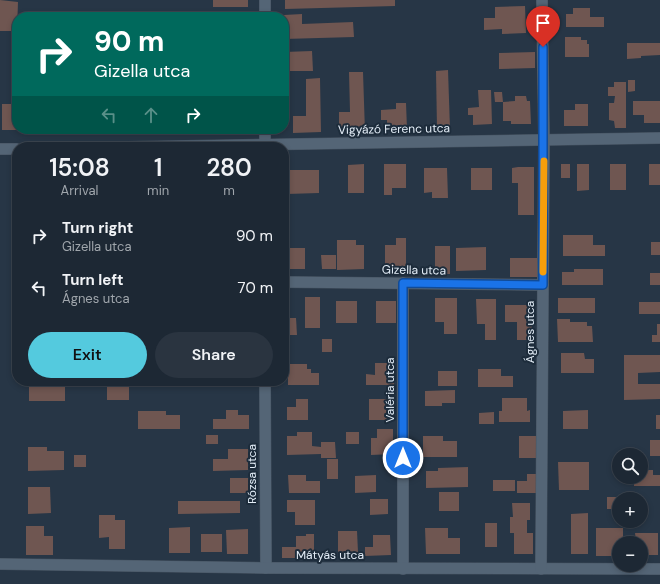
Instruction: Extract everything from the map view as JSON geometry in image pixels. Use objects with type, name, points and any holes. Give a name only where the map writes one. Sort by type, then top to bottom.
[{"type":"street","points":[[265,0],[265,12]]},
{"type":"street","name":"Ágnes utca","points":[[541,569],[544,140],[542,0]]},
{"type":"street","name":"Vigyázó Ferenc utca","points":[[289,145],[660,138]]},
{"type":"street","points":[[0,150],[12,149]]},
{"type":"street","name":"Gizella utca","points":[[289,282],[543,285]]},
{"type":"street","name":"Valéria utca","points":[[403,283],[403,569]]},
{"type":"street","name":"Rózsa utca","points":[[265,386],[266,568]]},
{"type":"street","name":"Mátyás utca","points":[[0,564],[266,568],[660,569]]},
{"type":"building","points":[[0,0],[18,2],[18,12],[12,12],[12,31],[0,31]]},
{"type":"building","points":[[213,0],[248,0],[248,7],[213,7]]},
{"type":"building","points":[[285,0],[395,0],[395,6],[285,9]]},
{"type":"building","points":[[525,6],[526,33],[502,34],[502,29],[484,30],[484,18],[495,18],[495,7]]},
{"type":"building","points":[[573,8],[590,8],[590,17],[604,17],[604,27],[566,27],[566,14],[573,14]]},
{"type":"building","points":[[302,14],[302,24],[353,22],[354,37],[289,39],[289,15]]},
{"type":"building","points":[[565,37],[581,37],[581,40],[587,40],[587,44],[589,44],[589,57],[565,57]]},
{"type":"building","points":[[627,43],[660,43],[660,55],[641,56],[641,58],[627,59]]},
{"type":"building","points":[[312,51],[313,71],[289,71],[289,52]]},
{"type":"building","points":[[535,52],[535,68],[499,69],[499,53]]},
{"type":"building","points":[[448,70],[450,129],[437,129],[436,71]]},
{"type":"building","points":[[349,72],[363,72],[365,132],[343,133],[343,127],[339,127],[339,112],[350,112]]},
{"type":"building","points":[[320,78],[321,132],[293,133],[293,116],[306,116],[306,79]]},
{"type":"building","points":[[628,80],[635,80],[635,91],[628,92]]},
{"type":"building","points":[[614,82],[626,82],[626,128],[615,128],[614,121],[609,120],[609,103],[614,103],[615,96],[608,96],[608,87],[614,87]]},
{"type":"building","points":[[478,90],[491,90],[492,124],[473,125],[473,115],[468,115],[468,108],[479,107]]},
{"type":"building","points":[[494,92],[502,92],[503,102],[495,102]]},
{"type":"building","points":[[515,96],[526,96],[527,101],[530,101],[531,124],[511,124],[511,121],[503,121],[503,102],[515,101]]},
{"type":"building","points":[[633,101],[660,101],[660,123],[644,123],[644,115],[633,115]]},
{"type":"building","points":[[396,103],[406,103],[407,129],[387,129],[387,120],[381,120],[381,110],[396,109]]},
{"type":"building","points":[[2,104],[12,104],[12,130],[2,130]]},
{"type":"building","points":[[575,104],[588,104],[588,126],[564,126],[564,110],[575,110]]},
{"type":"building","points":[[364,164],[364,193],[348,193],[348,165]]},
{"type":"building","points":[[384,164],[406,164],[406,188],[392,188],[392,195],[384,195]]},
{"type":"building","points":[[561,164],[570,164],[570,178],[561,178]]},
{"type":"building","points":[[577,164],[589,164],[589,190],[577,191]]},
{"type":"building","points":[[610,164],[626,164],[626,190],[610,190]]},
{"type":"building","points":[[649,164],[660,164],[660,185],[649,185]]},
{"type":"building","points":[[534,167],[534,215],[518,215],[518,183],[512,183],[512,168]]},
{"type":"building","points":[[424,168],[447,168],[448,198],[432,198],[432,192],[424,193]]},
{"type":"building","points":[[471,168],[492,168],[492,190],[471,190]]},
{"type":"building","points":[[289,170],[319,170],[319,193],[289,194]]},
{"type":"building","points":[[563,235],[593,235],[593,245],[605,245],[605,256],[563,256]]},
{"type":"building","points":[[396,238],[406,238],[406,266],[385,266],[385,245],[396,245]]},
{"type":"building","points":[[337,240],[356,240],[356,245],[364,245],[364,269],[337,270]]},
{"type":"building","points":[[651,242],[660,242],[660,255],[651,255]]},
{"type":"building","points":[[435,246],[450,246],[450,274],[435,274]]},
{"type":"building","points":[[486,247],[486,270],[456,271],[456,248]]},
{"type":"building","points":[[289,248],[305,248],[305,269],[289,269]]},
{"type":"building","points":[[321,255],[336,255],[336,269],[322,269]]},
{"type":"building","points":[[510,258],[537,258],[537,277],[510,277]]},
{"type":"building","points":[[574,269],[603,269],[603,285],[562,285],[562,272],[574,272]]},
{"type":"building","points":[[650,273],[660,273],[660,285],[650,285]]},
{"type":"building","points":[[305,297],[320,297],[320,328],[305,328]]},
{"type":"building","points":[[435,298],[457,298],[457,334],[444,334],[444,322],[435,322]]},
{"type":"building","points":[[558,298],[595,298],[595,313],[558,313]]},
{"type":"building","points":[[476,299],[496,299],[496,340],[485,340],[485,324],[477,324]]},
{"type":"building","points":[[336,301],[357,301],[357,323],[336,323]]},
{"type":"building","points":[[376,301],[396,301],[396,323],[376,323]]},
{"type":"building","points":[[639,302],[660,302],[660,314],[639,314]]},
{"type":"building","points":[[505,305],[532,305],[532,340],[517,340],[517,322],[505,322]]},
{"type":"building","points":[[289,318],[296,318],[297,335],[289,335]]},
{"type":"building","points":[[557,319],[570,319],[570,322],[587,322],[587,326],[592,326],[593,342],[558,342]]},
{"type":"building","points":[[657,324],[660,324],[660,342],[652,342],[652,335],[657,335]]},
{"type":"building","points":[[322,339],[332,339],[332,352],[322,352]]},
{"type":"building","points":[[561,353],[584,353],[585,359],[594,359],[594,373],[561,373]]},
{"type":"building","points":[[624,355],[660,355],[660,372],[638,373],[638,384],[660,384],[660,399],[624,400]]},
{"type":"building","points":[[375,363],[394,363],[394,385],[366,385],[366,374],[375,375]]},
{"type":"building","points":[[289,364],[307,364],[307,369],[311,369],[311,373],[319,373],[319,385],[289,385]]},
{"type":"building","points":[[478,369],[501,369],[501,376],[513,376],[513,387],[478,387]]},
{"type":"building","points":[[438,371],[457,371],[457,386],[438,386]]},
{"type":"building","points":[[29,386],[65,386],[65,401],[29,401]]},
{"type":"building","points":[[107,386],[129,386],[129,400],[107,400]]},
{"type":"building","points":[[455,390],[455,403],[442,403],[442,406],[425,406],[425,391]]},
{"type":"building","points":[[502,398],[527,398],[527,411],[530,410],[530,422],[499,422],[499,411],[502,411]]},
{"type":"building","points":[[296,399],[308,399],[308,420],[287,420],[287,407],[296,407]]},
{"type":"building","points":[[369,399],[393,399],[393,420],[369,420]]},
{"type":"building","points":[[226,410],[238,410],[238,415],[249,415],[249,429],[213,429],[213,419],[226,419]]},
{"type":"building","points":[[588,410],[588,429],[563,429],[563,411]]},
{"type":"building","points":[[138,411],[166,411],[166,415],[180,415],[180,429],[138,429]]},
{"type":"building","points":[[494,412],[494,424],[479,424],[479,413]]},
{"type":"building","points":[[656,415],[660,415],[660,429],[656,429]]},
{"type":"building","points":[[377,429],[393,429],[393,454],[371,455],[371,438],[377,438]]},
{"type":"building","points":[[297,432],[312,432],[312,446],[321,447],[321,442],[335,442],[336,458],[321,458],[321,454],[287,455],[287,436],[297,436]]},
{"type":"building","points":[[346,432],[359,432],[359,444],[346,444]]},
{"type":"building","points":[[206,435],[218,435],[218,444],[206,444]]},
{"type":"building","points":[[423,436],[443,436],[443,441],[457,441],[457,457],[423,457]]},
{"type":"building","points":[[519,436],[537,436],[537,458],[519,458]]},
{"type":"building","points":[[650,440],[660,440],[660,456],[650,456]]},
{"type":"building","points":[[28,447],[47,447],[47,451],[64,451],[64,470],[28,471]]},
{"type":"building","points":[[228,449],[248,449],[248,470],[213,471],[213,459],[228,459]]},
{"type":"building","points":[[74,455],[86,455],[86,467],[74,467]]},
{"type":"building","points":[[327,459],[338,459],[338,479],[327,479]]},
{"type":"building","points":[[558,462],[589,462],[589,490],[559,490]]},
{"type":"building","points":[[468,467],[468,487],[426,488],[426,471],[438,471],[438,468]]},
{"type":"building","points":[[648,470],[653,470],[653,475],[660,475],[660,486],[634,486],[634,484],[648,484]]},
{"type":"building","points":[[527,474],[538,474],[538,493],[517,493],[517,481],[527,481]]},
{"type":"building","points":[[288,475],[306,475],[306,481],[320,481],[320,493],[289,493]]},
{"type":"building","points":[[376,475],[376,492],[355,493],[355,476]]},
{"type":"building","points":[[230,478],[248,478],[248,493],[230,493]]},
{"type":"building","points":[[493,480],[515,480],[515,491],[493,491]]},
{"type":"building","points":[[28,487],[50,487],[51,513],[28,514]]},
{"type":"building","points":[[439,492],[459,492],[459,511],[439,511]]},
{"type":"building","points":[[607,497],[612,497],[612,509],[607,509]]},
{"type":"building","points":[[370,499],[388,499],[388,514],[370,515]]},
{"type":"building","points":[[287,500],[315,500],[315,525],[295,525],[295,512],[287,512]]},
{"type":"building","points":[[178,501],[240,501],[240,513],[178,514]]},
{"type":"building","points":[[512,503],[530,503],[530,520],[527,520],[527,533],[533,533],[533,554],[514,554],[514,533],[510,533],[510,517],[513,517]]},
{"type":"building","points":[[588,513],[588,554],[571,554],[571,514]]},
{"type":"building","points":[[99,515],[115,515],[115,520],[125,520],[125,549],[109,549],[109,537],[99,538]]},
{"type":"building","points":[[485,523],[497,523],[497,547],[485,547]]},
{"type":"building","points":[[26,526],[44,526],[44,536],[53,536],[53,555],[26,555]]},
{"type":"building","points":[[190,527],[190,553],[169,553],[169,528]]},
{"type":"building","points":[[425,528],[448,528],[448,538],[460,538],[460,554],[426,554]]},
{"type":"building","points":[[596,528],[623,528],[623,536],[612,536],[612,556],[596,556]]},
{"type":"building","points":[[248,529],[248,554],[227,554],[226,530]]},
{"type":"building","points":[[338,531],[357,531],[358,552],[338,552]]},
{"type":"building","points":[[635,533],[658,533],[658,555],[648,555],[648,536],[635,536]]},
{"type":"building","points":[[201,534],[222,534],[222,552],[201,552]]},
{"type":"building","points":[[306,534],[314,534],[314,551],[306,551],[307,558],[282,558],[282,547],[296,547],[296,536],[306,536]]},
{"type":"building","points":[[373,535],[390,535],[391,555],[365,556],[365,547],[373,547]]},
{"type":"slow traffic","points":[[543,272],[544,161]]},
{"type":"route","points":[[403,458],[403,283],[543,285],[543,47]]}]
